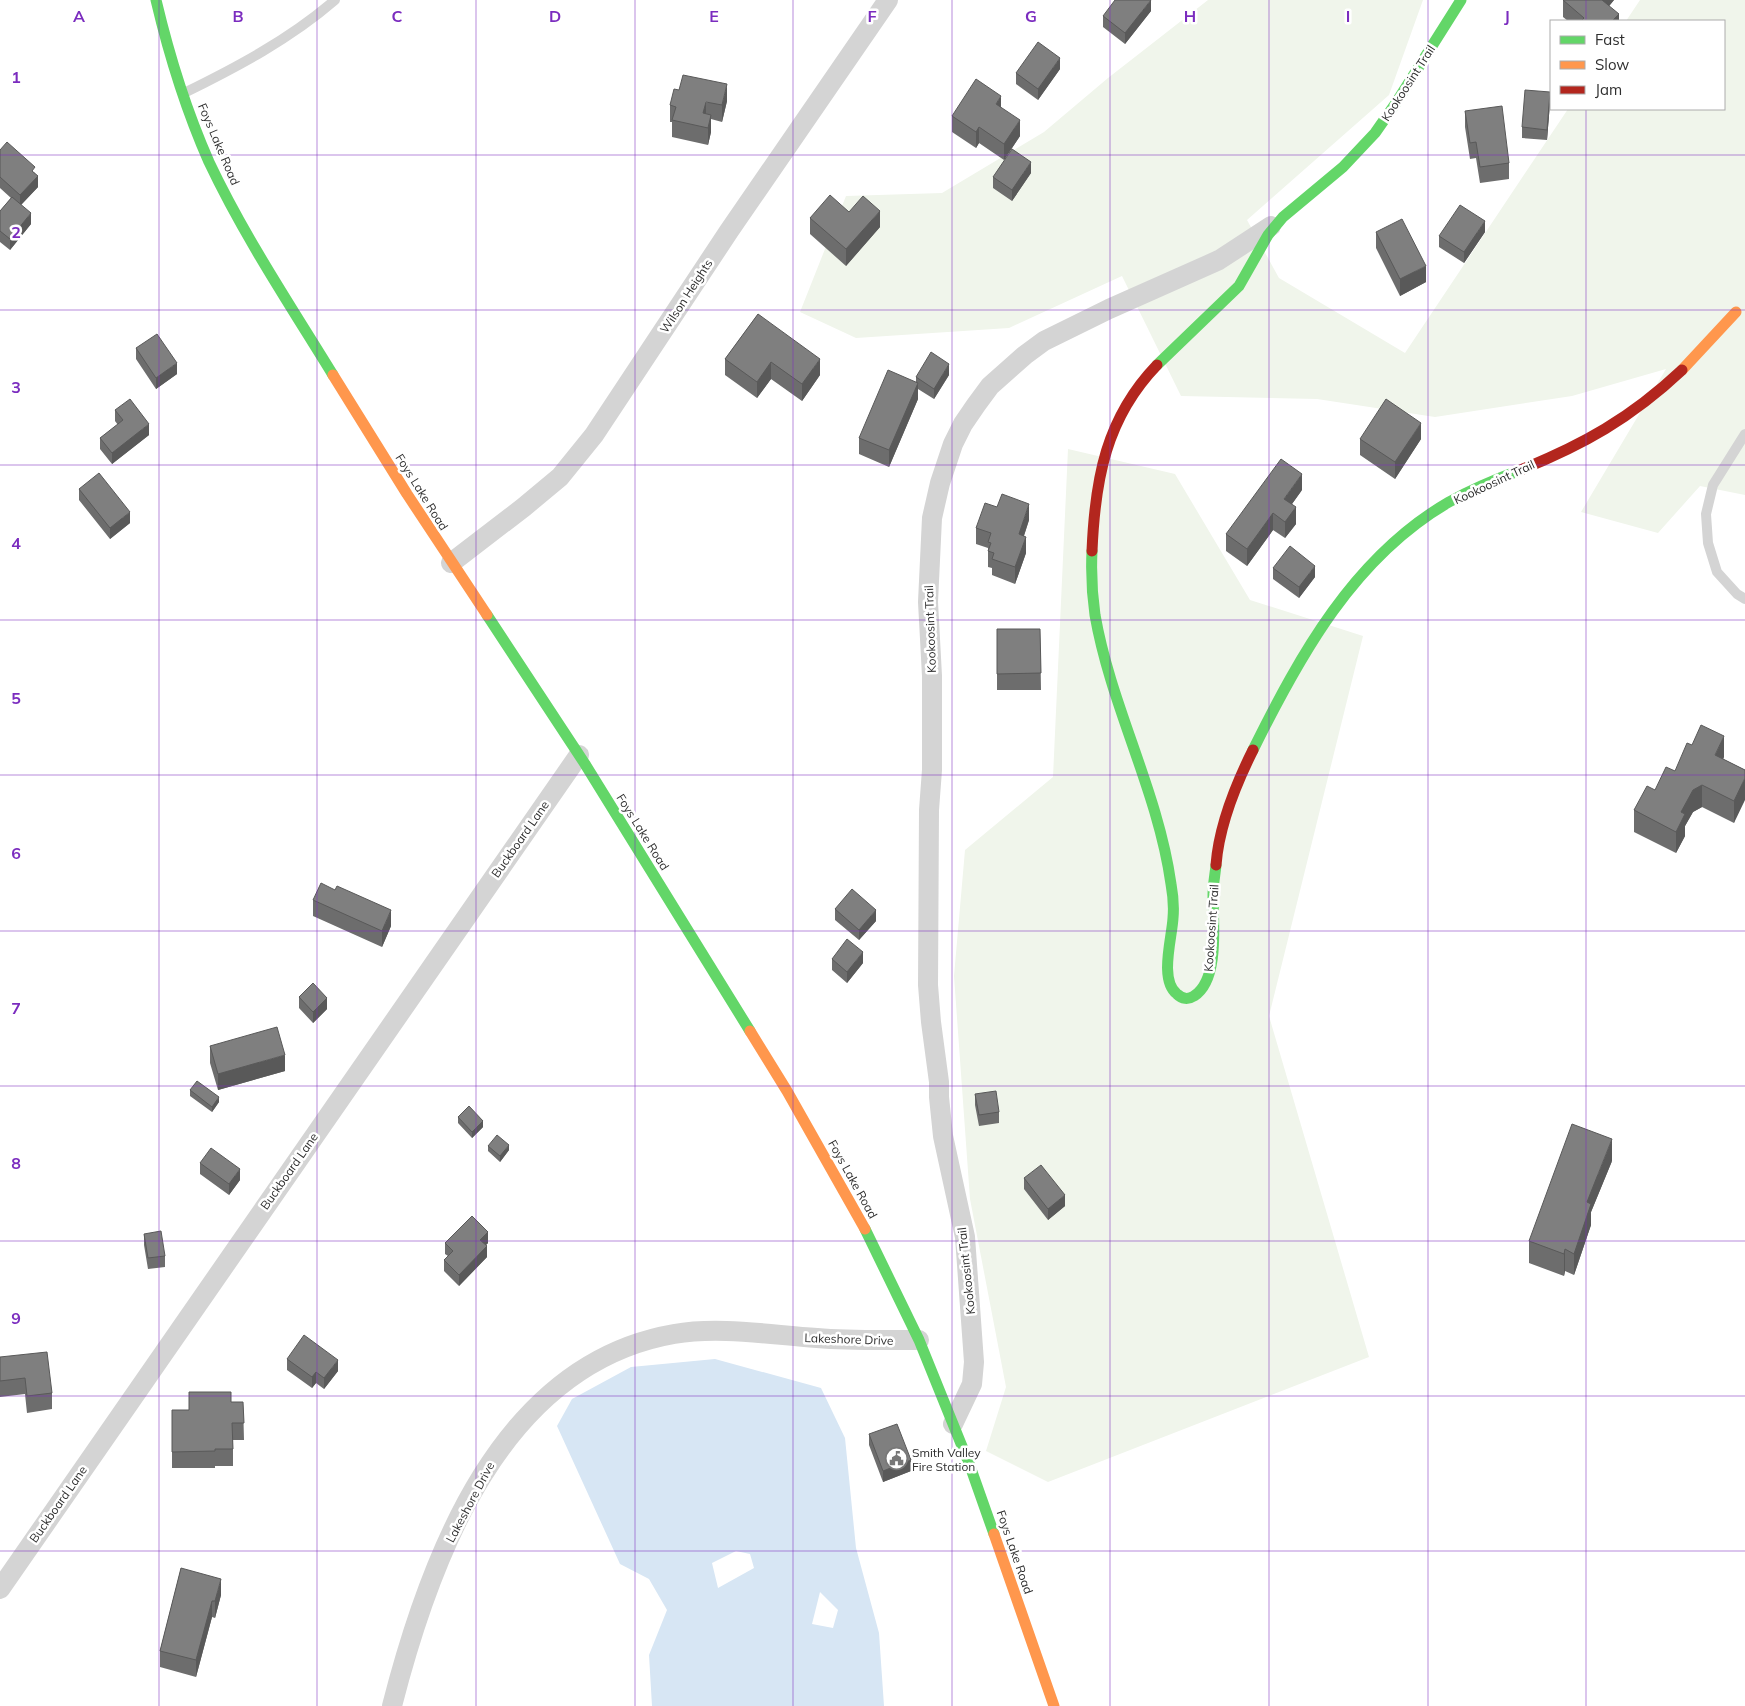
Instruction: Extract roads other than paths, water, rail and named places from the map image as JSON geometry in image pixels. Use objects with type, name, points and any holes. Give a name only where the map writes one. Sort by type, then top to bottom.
[{"type":"street","name":"Foys Lake Road","points":[[156,0],[167,46],[183,94],[209,160],[238,218],[290,307],[451,563],[579,755],[782,1082],[858,1215],[919,1340],[970,1466],[1054,1706]]},
{"type":"street","name":"Wilson Heights","points":[[451,563],[560,477],[594,435],[728,231],[888,0]]},
{"type":"street","name":"Kookoosint Trail","points":[[953,1424],[972,1384],[974,1362],[965,1237],[943,1136],[940,1082],[931,1022],[928,985],[928,810],[932,770],[932,676],[928,602],[932,518],[940,483],[953,444],[963,424],[990,386],[1031,350],[1044,341],[1109,309],[1219,260],[1263,232],[1342,168],[1374,134],[1394,106],[1461,0]]},
{"type":"street","name":"Kookoosint Trail","points":[[1279,220],[1243,281],[1232,294],[1174,346],[1142,381],[1124,407],[1110,437],[1101,470],[1095,505],[1092,541],[1092,577],[1095,612],[1102,646],[1156,816],[1166,854],[1173,911],[1168,976],[1170,987],[1176,996],[1186,999],[1196,996],[1203,988],[1208,975],[1211,960],[1213,888],[1217,854],[1224,823],[1235,791],[1257,741],[1293,673],[1334,609],[1365,571],[1389,546],[1418,522],[1468,492],[1587,441],[1645,404],[1698,356],[1740,314]]},
{"type":"street","name":"Buckboard Lane","points":[[0,1589],[579,755]]},
{"type":"street","name":"Lakeshore Drive","points":[[392,1706],[418,1615],[429,1586],[453,1531],[480,1479],[500,1449],[529,1414],[549,1394],[572,1377],[595,1362],[621,1349],[648,1340],[676,1334],[732,1332],[834,1340],[919,1340]]},
{"type":"lane","points":[[183,94],[250,60],[320,13],[335,0]]},
{"type":"lane","points":[[1745,434],[1714,485],[1706,514],[1708,543],[1717,572],[1737,594],[1745,599]]},
{"type":"water","points":[[715,1359],[821,1388],[845,1438],[856,1548],[879,1633],[884,1706],[652,1706],[649,1655],[667,1610],[649,1579],[620,1564],[557,1426],[572,1399],[631,1367]],"holes":[[[736,1551],[750,1554],[754,1568],[718,1588],[712,1563]],[[820,1592],[838,1610],[833,1628],[812,1624]]]},
{"type":"place","name":"Smith Valley Fire Station","points":[[896,1459]]}]
